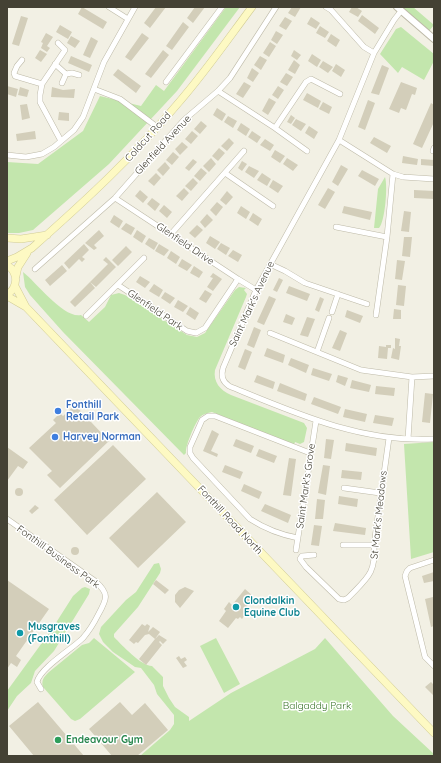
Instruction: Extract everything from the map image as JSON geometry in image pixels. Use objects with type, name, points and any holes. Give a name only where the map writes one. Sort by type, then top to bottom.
[{"type":"main road","name":"Coldcut Road","points":[[28,251],[115,172],[180,102],[252,7]]},
{"type":"main road","points":[[7,238],[21,239],[47,235]]},
{"type":"main road","points":[[7,261],[28,251]]},
{"type":"main road","points":[[16,276],[18,267],[28,251]]},
{"type":"main road","points":[[7,265],[14,271],[16,276]]},
{"type":"main road","name":"Fonthill Road North","points":[[16,276],[16,286],[26,307]]},
{"type":"main road","name":"Fonthill Road North","points":[[16,286],[7,296],[26,307],[434,733]]},
{"type":"street","points":[[109,7],[128,19]]},
{"type":"street","points":[[7,156],[26,157],[42,154],[74,130],[83,117],[104,62],[135,7]]},
{"type":"street","points":[[166,82],[222,7]]},
{"type":"street","name":"Glenfield Avenue","points":[[35,269],[115,198],[184,120],[218,91],[230,78],[276,7]]},
{"type":"street","points":[[326,7],[331,10],[364,47],[374,53]]},
{"type":"street","points":[[399,9],[434,39]]},
{"type":"street","name":"Saint Mark's Avenue","points":[[399,9],[374,53],[339,140],[256,290],[223,368],[222,379],[229,386],[316,421],[351,431],[388,438],[434,439]]},
{"type":"street","points":[[58,43],[65,50],[42,84],[40,102],[61,141]]},
{"type":"street","points":[[22,60],[14,73],[16,76],[42,84]]},
{"type":"street","points":[[55,64],[66,74]]},
{"type":"street","points":[[66,74],[72,73],[79,75]]},
{"type":"street","points":[[62,83],[66,74]]},
{"type":"street","points":[[275,128],[306,82],[311,79],[340,94]]},
{"type":"street","points":[[94,89],[120,100],[157,127]]},
{"type":"street","points":[[218,91],[275,128],[306,151]]},
{"type":"street","points":[[339,140],[393,174],[403,177],[434,179]]},
{"type":"street","points":[[171,234],[244,151]]},
{"type":"street","points":[[225,173],[273,206]]},
{"type":"street","points":[[376,315],[387,237],[393,174]]},
{"type":"street","name":"Glenfield Drive","points":[[115,198],[256,290]]},
{"type":"street","points":[[336,227],[387,237]]},
{"type":"street","name":"Glenfield Park","points":[[86,316],[144,258]]},
{"type":"street","points":[[270,264],[302,282],[367,304]]},
{"type":"street","name":"Glenfield Park","points":[[118,285],[187,331],[196,333],[205,328],[238,279]]},
{"type":"street","points":[[332,312],[338,294]]},
{"type":"street","points":[[317,352],[330,318]]},
{"type":"street","points":[[270,333],[361,370],[412,377],[434,376]]},
{"type":"street","points":[[408,439],[412,377]]},
{"type":"street","points":[[298,538],[283,534],[250,519],[193,458],[190,453],[190,447],[202,420],[208,416],[215,416],[310,453]]},
{"type":"street","name":"Saint Mark's Grove","points":[[296,550],[316,421]]},
{"type":"street","name":"St Mark's Meadows","points":[[314,555],[302,556],[300,559],[306,567],[339,599],[344,600],[348,598],[371,574],[375,556],[374,545],[388,438]]},
{"type":"street","points":[[344,488],[380,493]]},
{"type":"street","name":"Fonthill Business Park","points":[[7,520],[95,581],[103,590],[106,597],[104,605],[83,638],[41,673],[37,682],[41,689]]},
{"type":"street","points":[[343,545],[374,545]]},
{"type":"street","points":[[434,560],[410,568],[406,574],[406,579],[425,657],[434,666]]},
{"type":"green space","points":[[226,7],[240,7],[177,91],[109,164],[33,230],[19,233],[7,233],[7,162],[38,164],[83,131],[100,96],[141,106],[156,85],[164,91]]},
{"type":"green space","points":[[401,7],[413,7],[434,25],[429,31]]},
{"type":"green space","points":[[401,27],[434,54],[434,61],[424,80],[402,67],[398,73],[380,54],[396,29]]},
{"type":"green space","points":[[385,177],[386,196],[383,219],[379,228],[374,228],[378,189]]},
{"type":"green space","points":[[23,272],[59,306],[74,315],[81,315],[89,322],[105,307],[111,295],[119,293],[125,295],[187,335],[197,337],[205,333],[235,290],[239,287],[246,288],[244,290],[247,294],[246,297],[215,370],[216,382],[224,391],[231,395],[304,423],[307,428],[304,442],[300,444],[295,442],[294,445],[212,412],[203,415],[198,420],[184,455],[63,332],[30,295],[25,287]]},
{"type":"green space","points":[[434,442],[434,552],[411,559],[404,444]]},
{"type":"green space","name":"Balgaddy Park","points":[[159,563],[161,569],[160,573],[138,607],[114,634],[114,637],[137,659],[152,666],[163,677],[163,686],[169,698],[175,707],[189,717],[189,721],[231,693],[315,649],[325,638],[393,716],[434,754],[434,756],[140,756],[170,730],[174,724],[174,715],[157,694],[154,685],[141,668],[135,667],[113,652],[103,642],[99,634],[101,627],[126,600],[136,592],[154,564]]},
{"type":"green space","points":[[85,587],[90,589],[89,594],[54,651],[35,671],[31,683],[17,696],[7,711],[7,691],[52,629],[73,596]]},
{"type":"green space","points":[[94,638],[135,672],[80,719],[75,721],[71,719],[43,687],[43,680],[49,672],[82,645],[89,643]]},
{"type":"green space","points":[[216,638],[240,684],[224,693],[200,646]]},
{"type":"building","points":[[82,7],[107,22],[103,29],[78,14]]},
{"type":"building","points":[[156,7],[166,7],[150,28],[144,23]]},
{"type":"building","points":[[195,7],[205,7],[193,23],[187,18]]},
{"type":"building","points":[[292,7],[301,7],[295,17],[288,13]]},
{"type":"building","points":[[352,7],[356,7],[362,11],[358,17],[349,12]]},
{"type":"building","points":[[362,15],[379,28],[375,34],[358,21]]},
{"type":"building","points":[[21,16],[28,18],[19,46],[12,44]]},
{"type":"building","points":[[285,17],[292,21],[286,30],[279,26]]},
{"type":"building","points":[[311,17],[320,23],[316,29],[307,24]]},
{"type":"building","points":[[183,22],[189,27],[172,50],[166,46]]},
{"type":"building","points":[[60,25],[72,32],[68,39],[56,32]]},
{"type":"building","points":[[320,26],[329,32],[325,38],[316,33]]},
{"type":"building","points":[[276,31],[283,35],[277,44],[271,40]]},
{"type":"building","points":[[46,33],[53,37],[47,46],[50,48],[47,52],[41,48],[43,43],[41,42]]},
{"type":"building","points":[[142,33],[149,38],[131,61],[125,57]]},
{"type":"building","points":[[331,34],[340,40],[336,47],[327,41]]},
{"type":"building","points":[[71,36],[80,41],[75,48],[67,43]]},
{"type":"building","points":[[91,37],[98,41],[90,58],[83,55]]},
{"type":"building","points":[[270,42],[276,46],[269,57],[263,53]]},
{"type":"building","points":[[40,50],[47,54],[41,62],[35,58]]},
{"type":"building","points":[[163,50],[169,55],[151,78],[145,74]]},
{"type":"building","points":[[294,50],[301,55],[297,60],[291,56]]},
{"type":"building","points":[[312,54],[321,60],[317,67],[308,61]]},
{"type":"building","points":[[71,56],[92,65],[89,72],[68,63]]},
{"type":"building","points":[[260,56],[267,60],[261,70],[254,65]]},
{"type":"building","points":[[294,60],[300,65],[295,74],[288,70]]},
{"type":"building","points":[[323,61],[333,67],[328,73],[319,67]]},
{"type":"building","points":[[336,64],[345,70],[341,77],[332,71]]},
{"type":"building","points":[[382,65],[389,68],[379,95],[371,93]]},
{"type":"building","points":[[252,68],[259,73],[253,82],[247,78]]},
{"type":"building","points":[[118,69],[141,86],[136,93],[113,75]]},
{"type":"building","points":[[286,73],[293,77],[287,86],[280,82]]},
{"type":"building","points":[[244,82],[251,86],[243,98],[236,94]]},
{"type":"building","points":[[401,82],[417,88],[415,95],[412,94],[406,110],[401,108],[399,113],[389,109]]},
{"type":"building","points":[[7,86],[18,89],[16,97],[7,94]]},
{"type":"building","points":[[278,86],[284,90],[278,99],[272,95]]},
{"type":"building","points":[[20,87],[29,90],[27,97],[18,95]]},
{"type":"building","points":[[52,87],[63,90],[75,89],[74,98],[51,97]]},
{"type":"building","points":[[307,93],[321,101],[318,108],[303,100]]},
{"type":"building","points":[[269,98],[276,102],[268,115],[262,111]]},
{"type":"building","points":[[368,100],[375,103],[365,130],[358,127]]},
{"type":"building","points":[[323,102],[332,107],[329,114],[319,109]]},
{"type":"building","points":[[431,103],[434,105],[434,122],[422,148],[413,144]]},
{"type":"building","points":[[27,104],[30,118],[22,120],[20,105]]},
{"type":"building","points":[[217,108],[226,114],[222,121],[213,115]]},
{"type":"building","points":[[59,112],[69,113],[69,121],[58,120]]},
{"type":"building","points":[[291,115],[295,118],[291,124],[287,122]]},
{"type":"building","points":[[228,116],[237,121],[233,128],[224,122]]},
{"type":"building","points":[[296,119],[306,124],[301,131],[292,125]]},
{"type":"building","points":[[201,121],[207,126],[200,134],[194,129]]},
{"type":"building","points":[[241,123],[250,129],[246,136],[237,130]]},
{"type":"building","points":[[309,126],[318,132],[314,139],[305,133]]},
{"type":"building","points":[[35,131],[36,139],[17,141],[16,134]]},
{"type":"building","points":[[192,131],[198,136],[191,144],[185,139]]},
{"type":"building","points":[[252,131],[261,137],[257,143],[248,137]]},
{"type":"building","points":[[374,137],[391,146],[387,153],[370,143]]},
{"type":"building","points":[[229,138],[234,143],[227,151],[221,146]]},
{"type":"building","points":[[265,139],[274,145],[270,151],[260,145]]},
{"type":"building","points":[[182,142],[188,147],[180,155],[175,149]]},
{"type":"building","points":[[219,148],[225,153],[218,161],[212,156]]},
{"type":"building","points":[[275,150],[285,156],[280,163],[271,157]]},
{"type":"building","points":[[173,152],[179,157],[172,165],[166,160]]},
{"type":"building","points":[[403,156],[418,159],[417,165],[402,163]]},
{"type":"building","points":[[211,158],[216,164],[209,172],[203,166]]},
{"type":"building","points":[[287,158],[298,165],[293,171],[283,164]]},
{"type":"building","points":[[193,159],[197,162],[189,171],[185,168]]},
{"type":"building","points":[[421,159],[434,160],[434,166],[421,165]]},
{"type":"building","points":[[242,161],[247,164],[242,171],[238,168]]},
{"type":"building","points":[[165,162],[170,168],[163,176],[157,170]]},
{"type":"building","points":[[341,165],[348,169],[338,186],[332,182]]},
{"type":"building","points":[[249,166],[259,171],[254,178],[245,172]]},
{"type":"building","points":[[201,168],[207,173],[200,181],[194,176]]},
{"type":"building","points":[[362,170],[379,179],[375,186],[358,176]]},
{"type":"building","points":[[156,173],[161,178],[154,186],[148,181]]},
{"type":"building","points":[[262,173],[271,179],[267,186],[257,180]]},
{"type":"building","points":[[193,178],[198,183],[191,191],[185,186]]},
{"type":"building","points":[[273,180],[283,186],[278,193],[269,187]]},
{"type":"building","points":[[184,188],[189,193],[182,201],[176,196]]},
{"type":"building","points":[[328,188],[335,192],[325,209],[318,205]]},
{"type":"building","points":[[140,190],[148,197],[143,203],[135,196]]},
{"type":"building","points":[[414,190],[434,191],[434,199],[414,198]]},
{"type":"building","points":[[227,191],[233,197],[226,205],[220,200]]},
{"type":"building","points":[[152,198],[160,204],[155,211],[147,204]]},
{"type":"building","points":[[217,202],[223,207],[216,216],[210,210]]},
{"type":"building","points":[[164,205],[172,212],[167,218],[159,211]]},
{"type":"building","points":[[241,206],[250,212],[246,219],[237,213]]},
{"type":"building","points":[[344,206],[372,212],[370,220],[342,213]]},
{"type":"building","points":[[404,211],[411,212],[409,232],[401,231]]},
{"type":"building","points":[[253,213],[262,219],[258,226],[249,220]]},
{"type":"building","points":[[207,214],[213,220],[205,228],[200,222]]},
{"type":"building","points":[[114,215],[123,221],[119,228],[110,222]]},
{"type":"building","points":[[126,223],[135,228],[131,235],[121,229]]},
{"type":"building","points":[[197,225],[203,230],[195,238],[189,233]]},
{"type":"building","points":[[99,230],[104,236],[94,245],[97,248],[94,250],[85,243]]},
{"type":"building","points":[[137,230],[146,236],[142,243],[133,237]]},
{"type":"building","points":[[210,236],[220,242],[215,249],[206,243]]},
{"type":"building","points":[[404,237],[412,237],[410,257],[402,256]]},
{"type":"building","points":[[149,238],[158,243],[154,250],[145,244]]},
{"type":"building","points":[[221,243],[230,248],[226,255],[217,249]]},
{"type":"building","points":[[84,244],[89,250],[82,257],[85,259],[82,262],[79,259],[69,269],[64,263]]},
{"type":"building","points":[[159,244],[169,250],[164,256],[155,251]]},
{"type":"building","points":[[126,246],[132,252],[118,266],[112,260]]},
{"type":"building","points":[[233,250],[242,255],[238,262],[228,256]]},
{"type":"building","points":[[171,251],[180,257],[176,264],[167,258]]},
{"type":"building","points":[[106,257],[116,267],[96,287],[90,282],[108,264],[103,260]]},
{"type":"building","points":[[182,259],[192,265],[187,271],[178,266]]},
{"type":"building","points":[[397,260],[405,261],[402,280],[395,279]]},
{"type":"building","points":[[62,265],[67,271],[50,286],[45,280]]},
{"type":"building","points":[[194,266],[203,272],[199,278],[190,273]]},
{"type":"building","points":[[213,273],[222,279],[213,291],[207,287],[213,278],[210,277]]},
{"type":"building","points":[[140,276],[150,282],[145,288],[136,282]]},
{"type":"building","points":[[279,278],[283,280],[277,292],[273,290]]},
{"type":"building","points":[[90,282],[95,288],[75,307],[70,302]]},
{"type":"building","points":[[154,284],[163,290],[159,297],[149,291]]},
{"type":"building","points":[[398,285],[406,286],[404,306],[396,305]]},
{"type":"building","points":[[289,286],[310,294],[307,301],[286,293]]},
{"type":"building","points":[[205,290],[212,294],[206,303],[199,299]]},
{"type":"building","points":[[165,292],[175,298],[170,304],[161,298]]},
{"type":"building","points":[[269,296],[276,299],[264,325],[257,322]]},
{"type":"building","points":[[320,297],[324,299],[319,312],[315,310]]},
{"type":"building","points":[[178,300],[188,306],[183,312],[174,307]]},
{"type":"building","points":[[190,307],[199,313],[195,320],[186,314]]},
{"type":"building","points":[[394,309],[401,310],[401,319],[393,319]]},
{"type":"building","points":[[347,310],[363,316],[360,323],[345,317]]},
{"type":"building","points":[[286,314],[295,318],[292,325],[283,322]]},
{"type":"building","points":[[307,317],[315,319],[308,337],[300,335]]},
{"type":"building","points":[[254,327],[261,330],[254,348],[247,345]]},
{"type":"building","points":[[340,330],[347,333],[340,351],[332,348]]},
{"type":"building","points":[[395,338],[400,339],[399,346],[401,346],[399,360],[391,358],[393,348],[395,349]]},
{"type":"building","points":[[386,345],[391,345],[391,348],[388,348],[387,359],[378,358],[379,346],[386,347]]},
{"type":"building","points":[[267,348],[285,355],[283,363],[264,356]]},
{"type":"building","points":[[245,349],[252,352],[245,370],[238,367]]},
{"type":"building","points":[[291,358],[309,365],[306,373],[288,365]]},
{"type":"building","points":[[313,368],[332,374],[329,381],[311,375]]},
{"type":"building","points":[[257,375],[275,382],[273,389],[254,382]]},
{"type":"building","points":[[338,375],[348,378],[345,386],[336,382]]},
{"type":"building","points":[[352,380],[371,385],[369,392],[350,388]]},
{"type":"building","points":[[280,383],[307,394],[305,401],[277,391]]},
{"type":"building","points":[[376,386],[395,388],[394,396],[375,394]]},
{"type":"building","points":[[425,393],[433,394],[430,423],[422,422]]},
{"type":"building","points":[[314,397],[341,407],[338,414],[311,404]]},
{"type":"building","points":[[75,405],[109,441],[60,488],[47,475],[52,471],[29,448],[56,423],[53,420],[60,413],[63,416]]},
{"type":"building","points":[[345,409],[367,414],[365,422],[343,417]]},
{"type":"building","points":[[375,415],[394,418],[392,426],[373,423]]},
{"type":"building","points":[[212,430],[219,434],[211,451],[218,454],[217,457],[203,451]]},
{"type":"building","points":[[236,439],[254,446],[251,453],[233,446]]},
{"type":"building","points":[[326,439],[334,440],[331,459],[324,458]]},
{"type":"building","points":[[346,443],[377,448],[376,456],[345,451]]},
{"type":"building","points":[[113,445],[146,479],[87,535],[54,500]]},
{"type":"building","points":[[7,447],[28,462],[23,469],[18,466],[7,481]]},
{"type":"building","points":[[259,449],[277,456],[274,463],[256,456]]},
{"type":"building","points":[[289,458],[296,459],[291,496],[283,495]]},
{"type":"building","points":[[225,465],[243,472],[240,479],[222,472]]},
{"type":"building","points":[[323,465],[330,466],[326,495],[318,493]]},
{"type":"building","points":[[342,470],[362,472],[361,480],[341,478]]},
{"type":"building","points":[[244,484],[262,492],[259,499],[241,491]]},
{"type":"building","points":[[17,488],[21,488],[23,492],[21,496],[17,496],[15,494],[15,490]]},
{"type":"building","points":[[157,492],[186,522],[138,568],[109,538]]},
{"type":"building","points":[[339,496],[358,499],[357,507],[338,504]]},
{"type":"building","points":[[317,499],[325,500],[323,519],[315,519]]},
{"type":"building","points":[[265,504],[291,515],[288,523],[261,511]]},
{"type":"building","points":[[35,505],[39,508],[32,514],[29,511]]},
{"type":"building","points":[[335,523],[366,528],[365,535],[333,531]]},
{"type":"building","points":[[314,525],[322,526],[319,546],[311,545]]},
{"type":"building","points":[[73,547],[77,547],[79,551],[77,555],[73,555],[71,553],[71,549]]},
{"type":"building","points":[[434,572],[434,581],[424,583],[422,576]]},
{"type":"building","name":"Musgraves (Fonthill)","points":[[7,580],[49,609],[16,656],[21,660],[17,667],[11,663],[7,669]]},
{"type":"building","points":[[156,580],[169,590],[165,594],[153,584]]},
{"type":"building","points":[[185,587],[194,591],[180,608],[175,602],[175,595],[179,590]]},
{"type":"building","name":"Clondalkin Equine Club","points":[[245,589],[254,597],[244,610],[247,612],[242,619],[240,617],[238,619],[236,618],[228,628],[219,621],[226,611],[224,609],[229,602],[232,605]]},
{"type":"building","points":[[433,597],[434,626],[431,627],[425,599]]},
{"type":"building","points":[[142,624],[145,626],[147,624],[150,626],[148,632],[153,627],[160,632],[155,639],[149,634],[145,635],[138,643],[136,642],[134,644],[129,640]]},
{"type":"building","points":[[159,635],[167,640],[163,644],[160,641],[159,642],[162,645],[146,665],[139,659]]},
{"type":"building","points":[[179,656],[181,659],[185,657],[187,660],[184,662],[187,666],[183,668],[176,658]]},
{"type":"building","points":[[431,682],[434,685],[434,696],[425,687]]},
{"type":"building","points":[[38,702],[84,756],[34,756],[9,726]]},
{"type":"building","points":[[120,702],[132,715],[145,703],[168,730],[137,756],[112,756],[89,729]]},
{"type":"place","name":"Fonthill Retail Park","points":[[58,411]]},
{"type":"place","name":"Harvey Norman","points":[[55,437]]},
{"type":"place","name":"Clondalkin Equine Club","points":[[236,607]]},
{"type":"place","name":"Musgraves (Fonthill)","points":[[20,633]]},
{"type":"place","name":"Endeavour Gym","points":[[58,740]]}]
